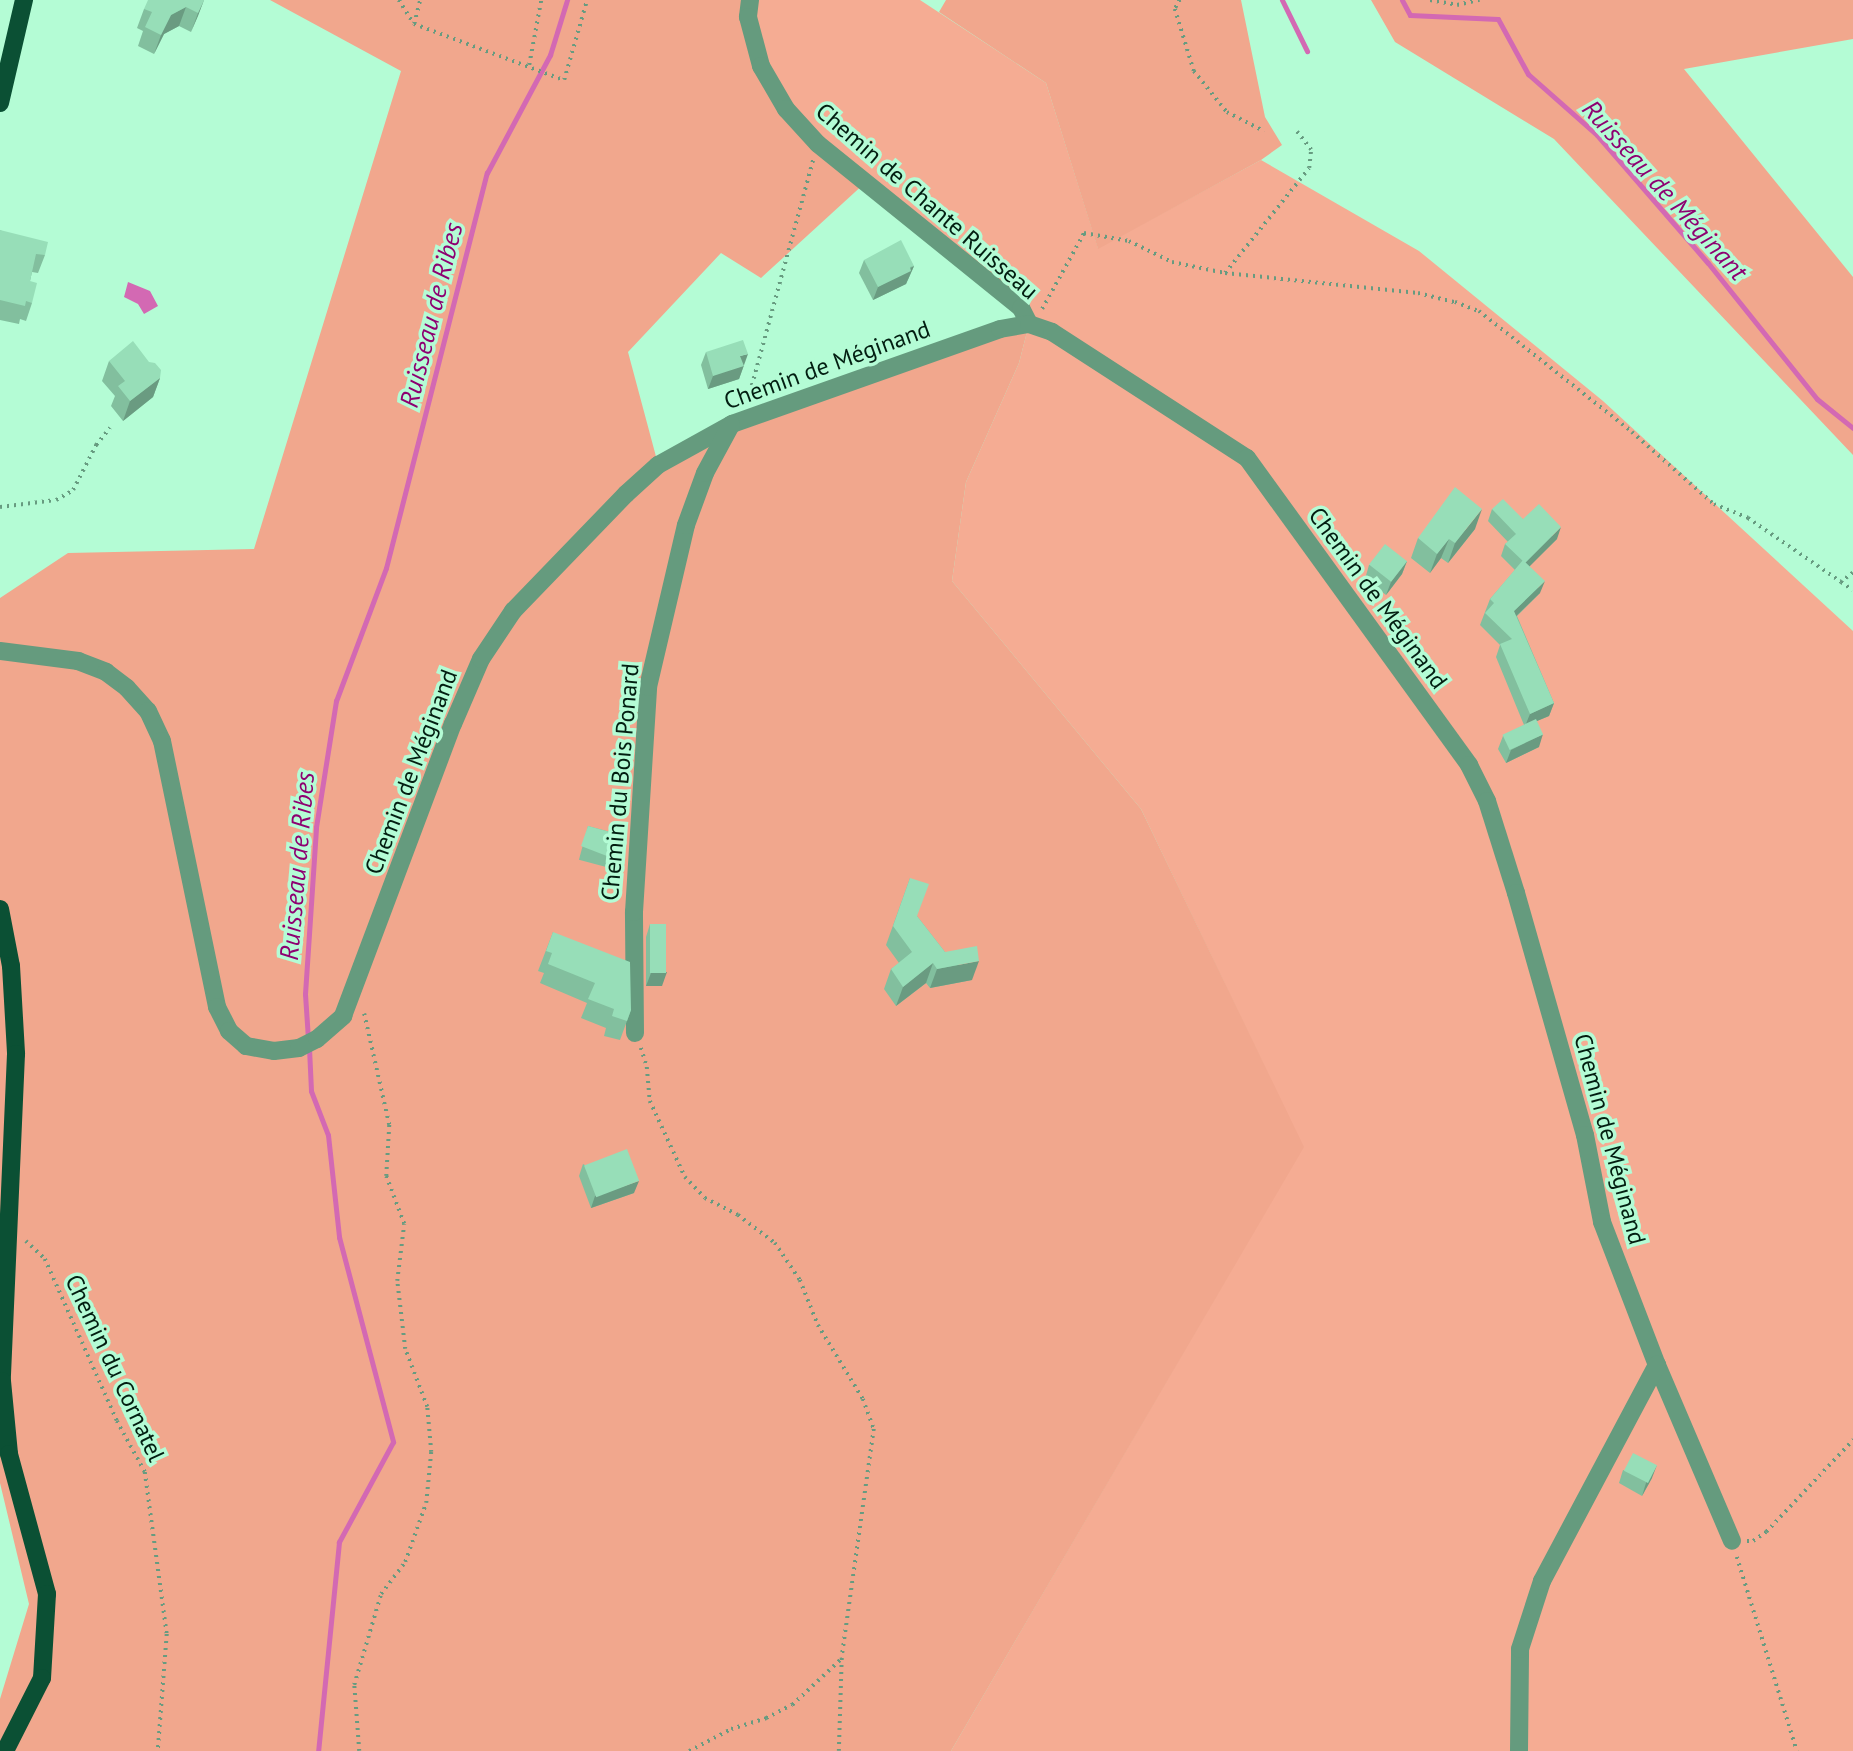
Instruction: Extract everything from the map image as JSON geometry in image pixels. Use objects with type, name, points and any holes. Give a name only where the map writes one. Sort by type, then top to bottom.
[{"type":"main road","points":[[0,103],[24,0]]},
{"type":"main road","points":[[0,909],[11,965],[16,1054],[2,1381],[8,1442],[47,1594],[42,1678],[5,1751]]},
{"type":"street","name":"Chemin de Chante Ruisseau","points":[[750,0],[748,16],[761,66],[786,109],[818,144],[1021,308],[1029,324]]},
{"type":"street","name":"Chemin de Méginand","points":[[0,651],[78,661],[106,672],[128,688],[148,711],[162,741],[217,1007],[229,1031],[246,1046],[274,1051],[299,1048],[317,1039],[343,1016],[453,724],[481,659],[513,611],[658,465],[732,424],[1000,329],[1029,324],[1052,332],[1247,458],[1469,765],[1487,801],[1516,894],[1585,1135],[1602,1222],[1657,1364],[1732,1541]]},
{"type":"street","name":"Chemin du Bois Ponard","points":[[635,1033],[634,912],[648,687],[686,525],[705,473],[732,424]]},
{"type":"street","points":[[1519,1751],[1520,1649],[1542,1581],[1657,1364]]},
{"type":"path","points":[[399,0],[414,24],[564,80],[587,0]]},
{"type":"path","points":[[414,24],[420,0]]},
{"type":"path","points":[[529,65],[541,0]]},
{"type":"path","points":[[1180,0],[1175,9],[1194,71],[1227,112],[1264,131]]},
{"type":"path","points":[[1430,0],[1457,5],[1479,0]]},
{"type":"path","points":[[1224,273],[1309,168],[1311,150],[1297,132]]},
{"type":"path","points":[[732,424],[752,393],[818,144]]},
{"type":"path","points":[[1029,324],[1041,311],[1084,233],[1129,241],[1172,262],[1224,273],[1418,293],[1455,302],[1479,311],[1632,432],[1714,504],[1748,518],[1853,590]]},
{"type":"path","points":[[0,507],[56,500],[73,490],[96,445],[110,428]]},
{"type":"path","points":[[1841,582],[1853,573]]},
{"type":"path","points":[[357,984],[389,1125],[386,1176],[404,1224],[397,1281],[405,1349],[427,1407],[431,1452],[426,1503],[405,1562],[381,1594],[354,1685],[359,1751]]},
{"type":"path","points":[[635,1033],[647,1067],[650,1101],[685,1177],[705,1198],[738,1215],[775,1243],[800,1280],[818,1325],[863,1399],[874,1429],[842,1658],[839,1751]]},
{"type":"path","name":"Chemin du Cornatel","points":[[9,1225],[45,1259],[117,1421],[145,1472],[167,1634],[158,1751]]},
{"type":"path","points":[[1797,1751],[1732,1541],[1753,1541],[1766,1532],[1853,1440]]},
{"type":"path","points":[[688,1751],[731,1729],[766,1718],[792,1705],[842,1658]]},
{"type":"shaded area","points":[[270,0],[750,0],[748,17],[786,109],[866,182],[761,278],[721,253],[628,352],[658,464],[732,424],[1029,324],[1019,363],[966,482],[952,581],[1141,809],[1304,1147],[951,1751],[0,1751],[0,1699],[29,1604],[0,1483],[0,598],[68,553],[254,549],[401,71]]},
{"type":"shaded area","points":[[750,0],[920,0],[1046,83],[1098,248],[1261,160],[1419,251],[1603,401],[1853,631],[1853,1751],[951,1751],[1303,1147],[1141,809],[952,581],[966,482],[1019,363],[1029,324],[818,144],[761,66]]},
{"type":"shaded area","points":[[946,0],[1241,0],[1265,117],[1282,145],[1261,160],[1098,249],[1046,83],[939,12]]},
{"type":"shaded area","points":[[1371,0],[1853,0],[1853,39],[1684,69],[1853,277],[1853,455],[1554,139],[1395,42]]},
{"type":"shaded area","points":[[128,282],[150,291],[158,306],[144,314],[138,304],[124,297]]},
{"type":"building","points":[[148,0],[204,0],[198,13],[186,7],[171,15],[161,35],[145,27],[152,12],[144,9]]},
{"type":"building","points":[[0,230],[48,242],[45,255],[36,254],[30,281],[37,283],[32,303],[26,301],[25,306],[0,300]]},
{"type":"building","points":[[901,240],[914,266],[910,267],[911,271],[878,287],[864,260]]},
{"type":"building","points":[[743,340],[748,354],[740,356],[744,366],[713,376],[706,352]]},
{"type":"building","points":[[133,341],[149,362],[155,363],[161,370],[160,378],[130,401],[118,386],[125,381],[109,361]]},
{"type":"building","points":[[1455,487],[1482,509],[1455,543],[1449,539],[1437,554],[1418,538]]},
{"type":"building","points":[[1503,499],[1523,519],[1539,504],[1561,527],[1525,563],[1505,544],[1516,534],[1492,509]]},
{"type":"building","points":[[1385,544],[1407,561],[1391,582],[1369,564]]},
{"type":"building","points":[[1523,560],[1545,581],[1514,611],[1554,703],[1530,714],[1500,644],[1512,639],[1485,613],[1494,603],[1490,599]]},
{"type":"building","points":[[1536,719],[1543,734],[1510,750],[1502,735]]},
{"type":"building","points":[[588,826],[621,835],[612,858],[581,846]]},
{"type":"building","points":[[910,878],[929,884],[917,916],[945,952],[977,946],[979,961],[937,969],[933,963],[903,987],[891,969],[912,952],[893,926]]},
{"type":"building","points":[[650,924],[666,924],[666,973],[650,973]]},
{"type":"building","points":[[553,932],[630,962],[631,1010],[627,1021],[612,1016],[614,1009],[588,999],[595,983],[548,964],[552,953],[546,951]]},
{"type":"building","points":[[627,1149],[639,1181],[596,1197],[584,1165]]},
{"type":"building","points":[[1633,1453],[1657,1465],[1648,1483],[1624,1471]]},
{"type":"waterway","name":"Ruisseau de Ribes","points":[[308,1039],[305,994],[316,827],[336,701],[386,568],[487,173],[550,55],[567,0]]},
{"type":"waterway","points":[[1282,0],[1307,51]]},
{"type":"waterway","name":"Ruisseau de Méginant","points":[[1402,0],[1410,15],[1498,19],[1528,74],[1597,135],[1708,263],[1817,399],[1853,428]]},
{"type":"waterway","name":"Ruisseau de Ribes","points":[[309,1048],[311,1091],[328,1135],[339,1237],[393,1442],[339,1542],[318,1751]]}]
